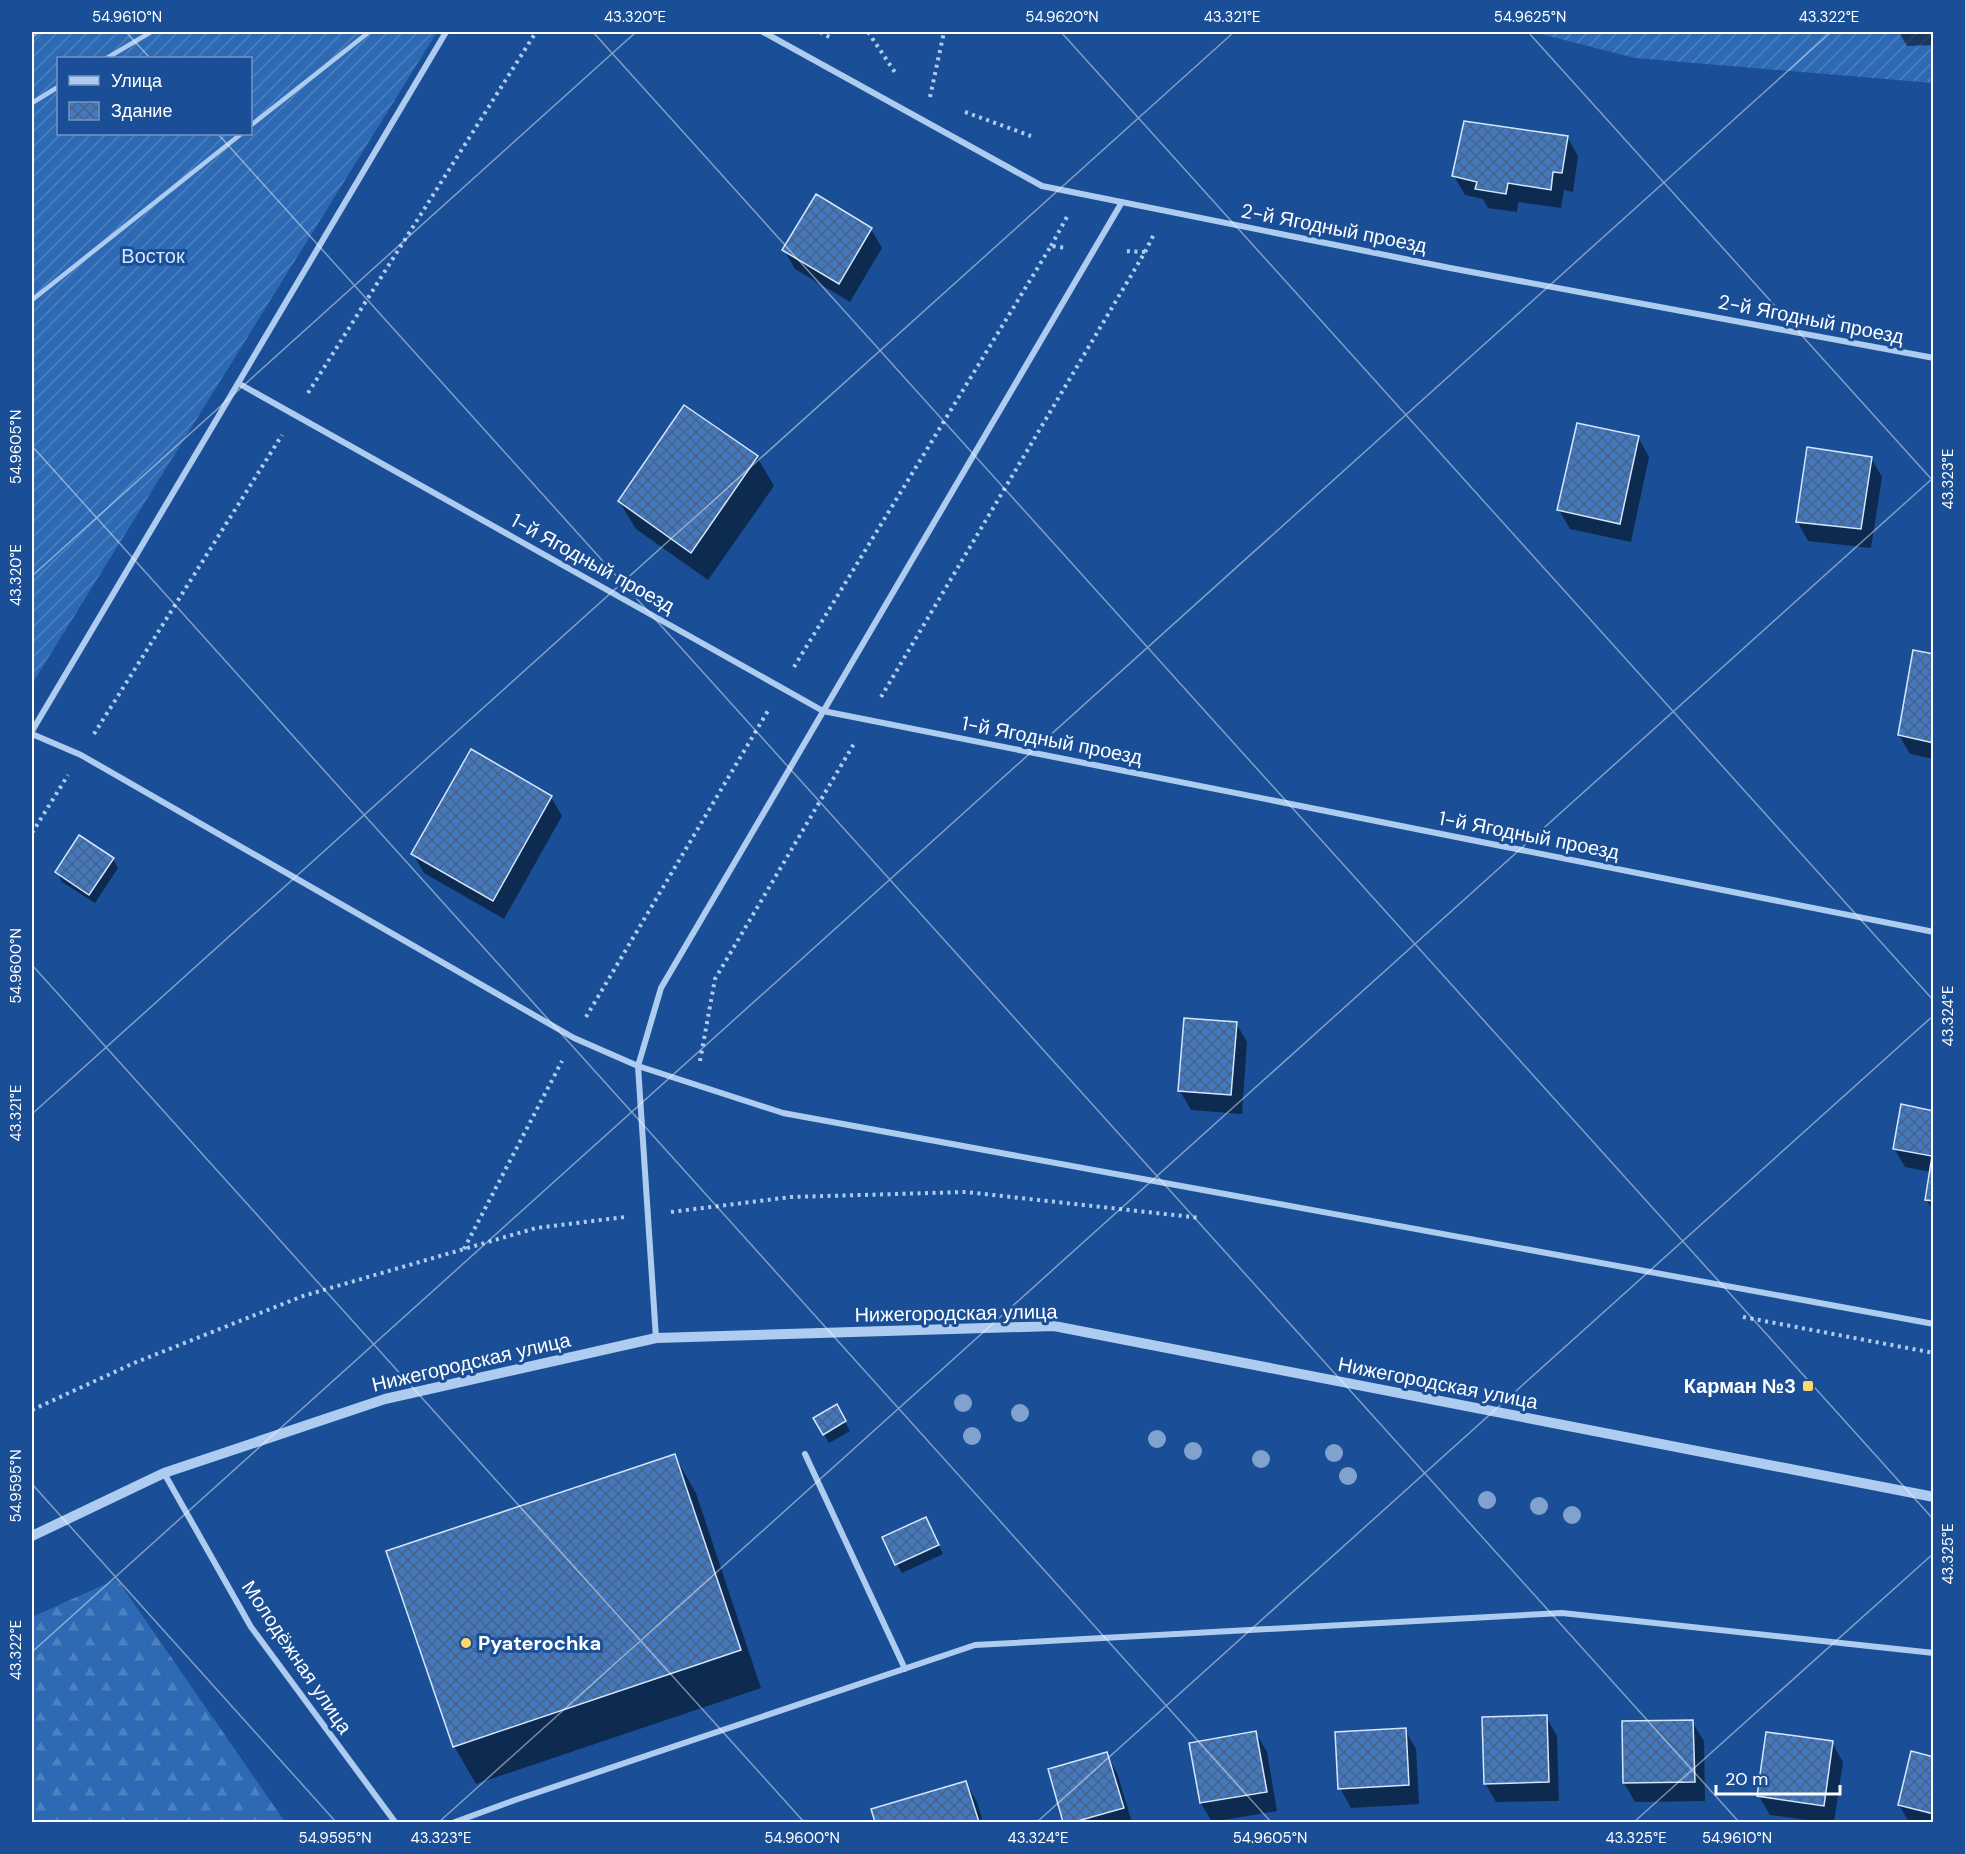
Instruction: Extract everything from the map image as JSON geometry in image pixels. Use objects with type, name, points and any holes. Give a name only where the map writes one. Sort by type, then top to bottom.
[{"type":"street","points":[[446,32],[32,732],[81,755],[574,1038],[638,1066],[783,1113],[1934,1324]]},
{"type":"street","name":"2-й Ягодный проезд","points":[[763,32],[1042,186],[1450,268],[1934,358]]},
{"type":"street","points":[[656,1338],[638,1066],[661,988],[1122,202]]},
{"type":"street","name":"1-й Ягодный проезд","points":[[238,383],[823,711],[1934,933]]},
{"type":"street","name":"Нижегородская улица","points":[[32,1536],[164,1473],[385,1399],[656,1338],[1054,1326],[1934,1497]]},
{"type":"street","points":[[805,1454],[905,1669]]},
{"type":"street","name":"Молодёжная улица","points":[[164,1473],[251,1627],[395,1822]]},
{"type":"street","points":[[455,1822],[975,1645],[1562,1613],[1934,1653]]},
{"type":"lane","points":[[109,57],[152,32]]},
{"type":"lane","points":[[252,124],[369,32]]},
{"type":"lane","points":[[32,103],[57,88]]},
{"type":"lane","points":[[32,300],[240,135]]},
{"type":"path","points":[[820,32],[839,42]]},
{"type":"path","points":[[868,32],[896,74]]},
{"type":"path","points":[[923,120],[945,32]]},
{"type":"path","points":[[886,69],[904,80]]},
{"type":"path","points":[[922,90],[939,99]]},
{"type":"path","points":[[956,109],[1031,136]]},
{"type":"path","points":[[1051,246],[1081,194]]},
{"type":"path","points":[[32,1410],[134,1364],[303,1296],[536,1228],[791,1197],[966,1192],[1212,1219]]},
{"type":"path","points":[[1735,1316],[1934,1353]]},
{"type":"green space","name":"Восток","points":[[32,32],[437,32],[32,684]]},
{"type":"green space","points":[[1533,32],[1933,32],[1933,83],[1635,58]]},
{"type":"green space","points":[[117,1579],[285,1822],[32,1822],[32,1617]]},
{"type":"building","points":[[1464,121],[1568,136],[1562,173],[1553,172],[1551,190],[1508,183],[1506,194],[1475,189],[1477,182],[1452,176]]},
{"type":"building","points":[[816,194],[872,228],[839,284],[782,250]]},
{"type":"building","points":[[684,405],[758,456],[691,553],[618,501]]},
{"type":"building","points":[[1577,423],[1639,436],[1620,524],[1557,510]]},
{"type":"building","points":[[1807,447],[1872,457],[1861,529],[1796,522]]},
{"type":"building","points":[[1913,650],[1934,654],[1934,743],[1898,735]]},
{"type":"building","points":[[471,749],[552,796],[493,901],[411,854]]},
{"type":"building","points":[[79,835],[114,858],[89,895],[55,872]]},
{"type":"building","points":[[1184,1018],[1237,1022],[1231,1095],[1178,1091]]},
{"type":"building","points":[[1901,1104],[1934,1111],[1934,1201],[1925,1200],[1932,1156],[1893,1149]]},
{"type":"building","points":[[837,1404],[846,1421],[823,1435],[813,1418]]},
{"type":"building","points":[[675,1454],[741,1650],[453,1747],[386,1551]]},
{"type":"building","points":[[926,1517],[939,1545],[895,1565],[882,1537]]},
{"type":"building","points":[[1547,1715],[1549,1782],[1484,1784],[1482,1717]]},
{"type":"building","points":[[1693,1720],[1695,1782],[1623,1783],[1622,1721]]},
{"type":"building","points":[[1406,1728],[1409,1785],[1338,1789],[1335,1732]]},
{"type":"building","points":[[1256,1731],[1267,1792],[1200,1803],[1189,1743]]},
{"type":"building","points":[[1766,1732],[1833,1741],[1824,1806],[1757,1796]]},
{"type":"building","points":[[1911,1751],[1934,1757],[1934,1814],[1898,1805]]},
{"type":"building","points":[[1107,1752],[1124,1808],[1074,1822],[1063,1822],[1048,1769]]},
{"type":"building","points":[[966,1781],[979,1822],[875,1822],[871,1809]]},
{"type":"place","name":"Карман №3","points":[[1808,1386]]},
{"type":"place","name":"Pyaterochka","points":[[466,1643]]}]
